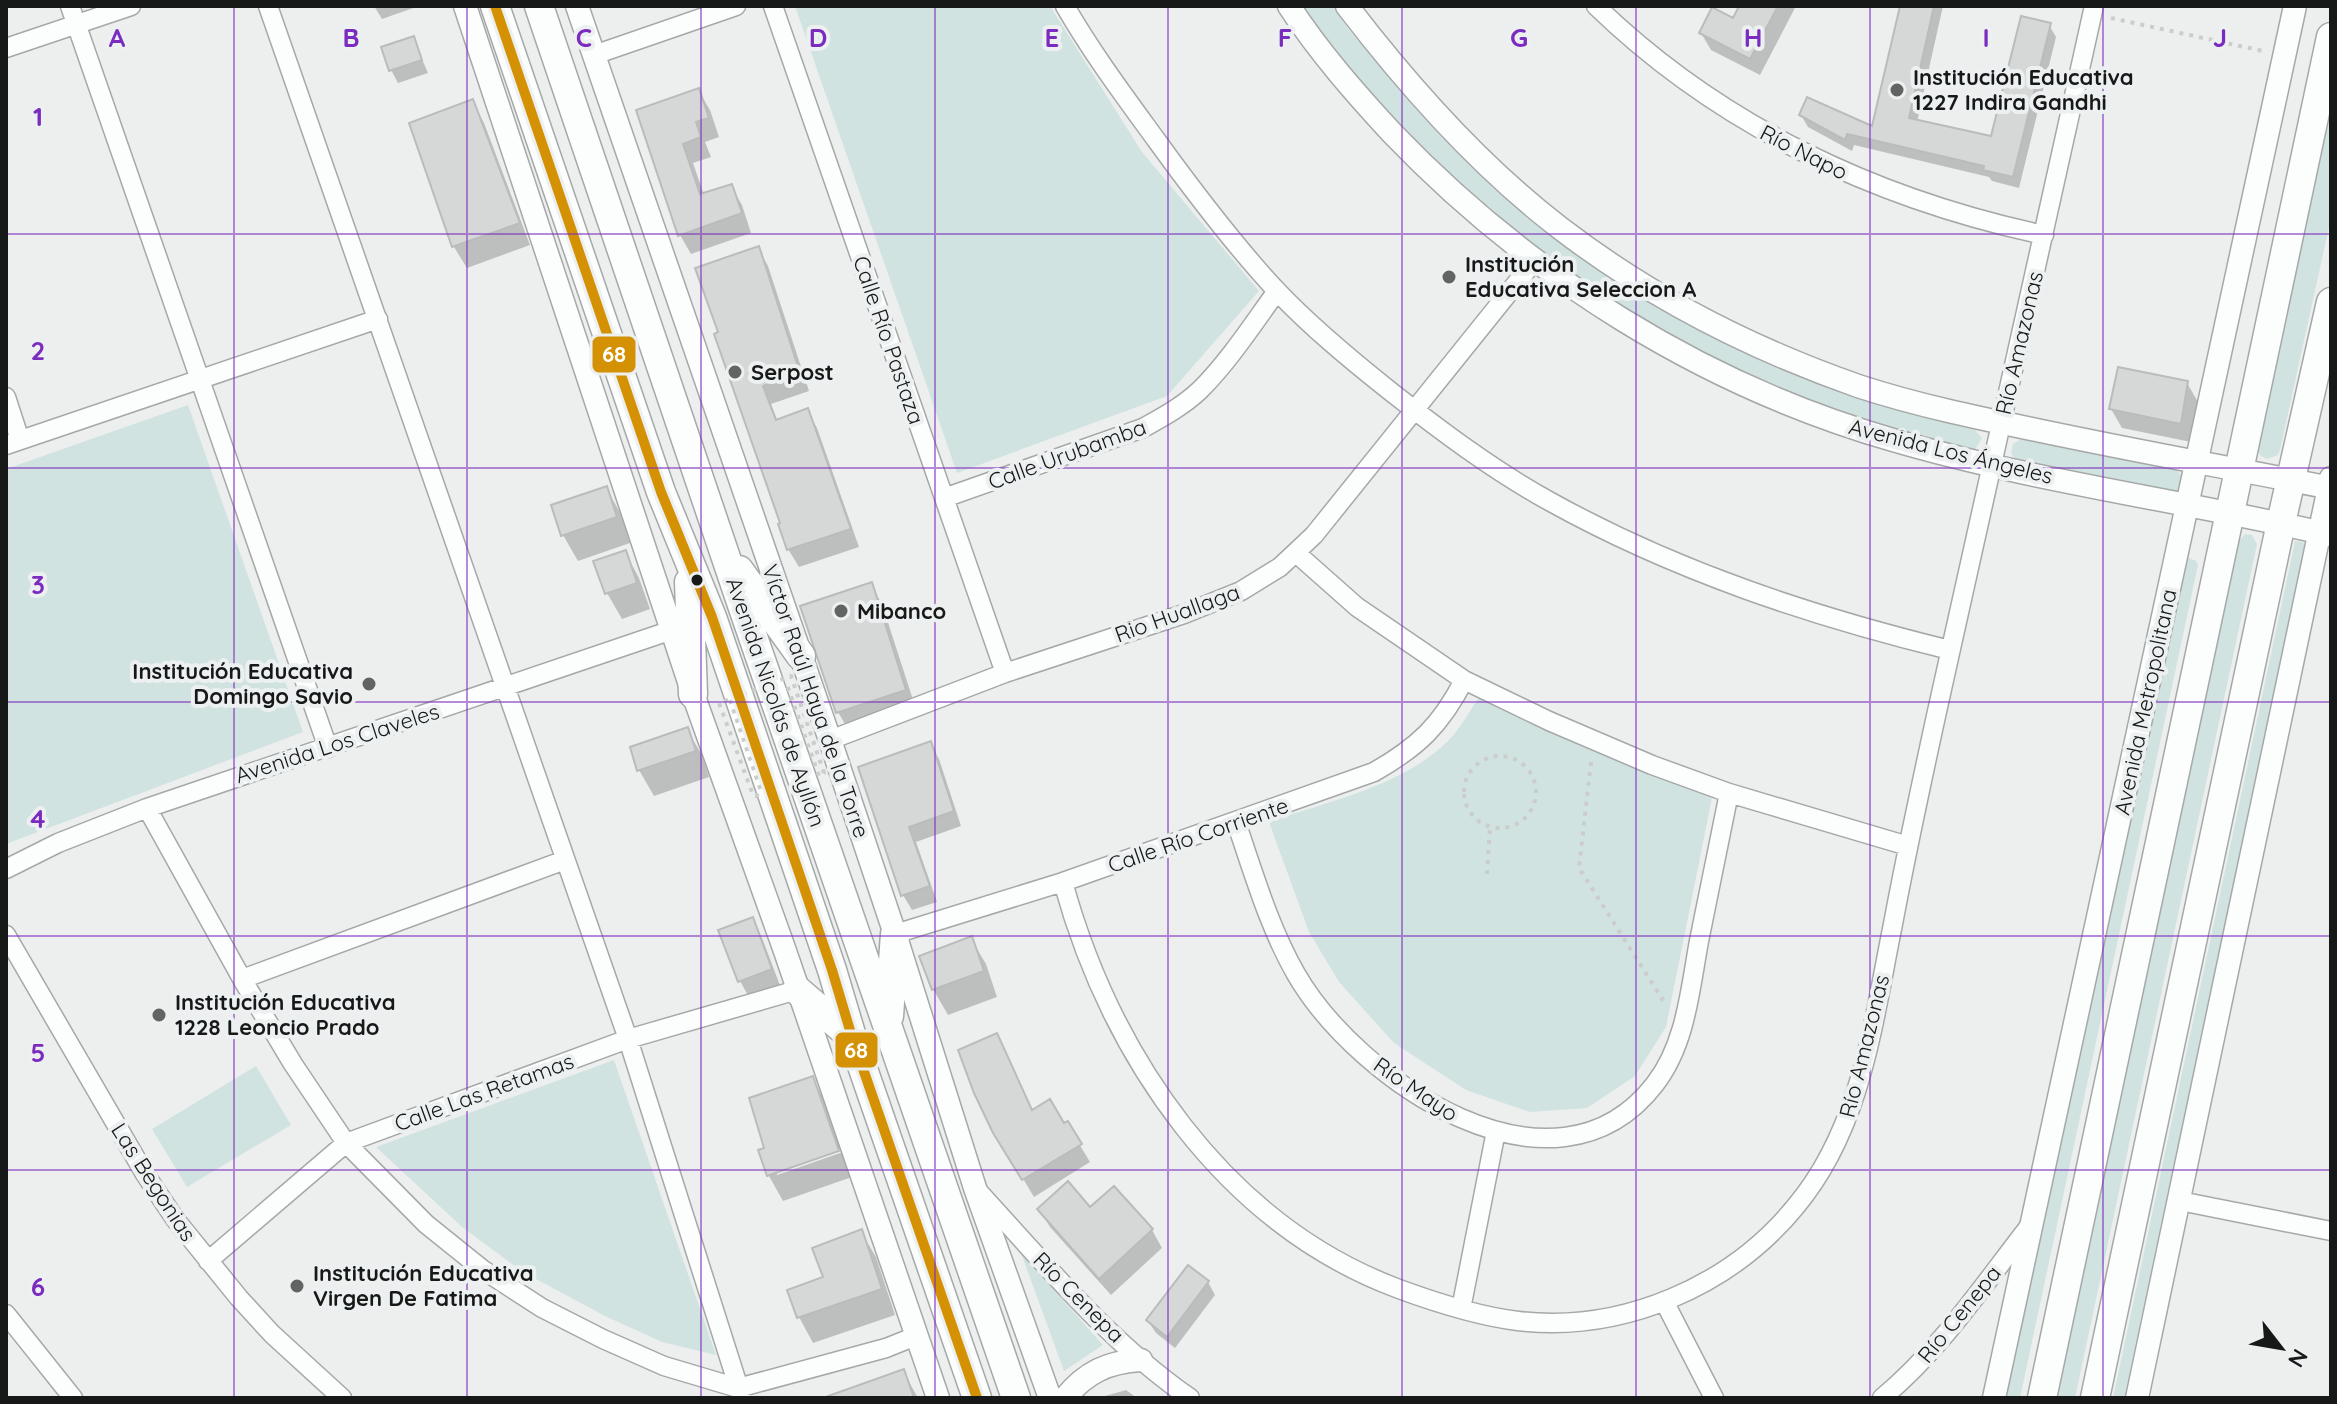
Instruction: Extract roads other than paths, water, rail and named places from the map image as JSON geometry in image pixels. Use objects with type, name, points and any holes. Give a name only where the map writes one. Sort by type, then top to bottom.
[{"type":"main road","name":"Avenida Nicolás de Ayllón","points":[[495,6],[661,492],[717,632],[977,1398]]},
{"type":"main road","name":"Avenida Nicolás de Ayllón","points":[[539,6],[1016,1398]]},
{"type":"main road","name":"Avenida Metropolitana","points":[[2042,1398],[2331,37]]},
{"type":"main road","points":[[2095,1398],[2290,481],[2331,302]]},
{"type":"main road","points":[[725,550],[801,656]]},
{"type":"main road","points":[[688,561],[693,694]]},
{"type":"main road","points":[[888,1029],[895,934]]},
{"type":"main road","points":[[797,990],[852,1037]]},
{"type":"street","points":[[70,6],[328,748]]},
{"type":"street","points":[[6,48],[131,6]]},
{"type":"street","points":[[268,6],[628,1039],[740,1393]]},
{"type":"street","points":[[465,6],[693,694],[938,1398]]},
{"type":"street","name":"Víctor Raúl Haya de la Torre","points":[[577,6],[830,740],[975,1188],[1050,1398]]},
{"type":"street","points":[[594,55],[736,6]]},
{"type":"street","name":"Calle Río Pastaza","points":[[773,6],[1005,673]]},
{"type":"street","points":[[1065,6],[1082,36],[1196,194],[1277,291],[1324,336],[1468,450],[1547,500],[1642,548],[1787,605],[1860,628],[1950,650]]},
{"type":"street","name":"Avenida Los Ángeles","points":[[1289,6],[1338,72],[1414,156],[1473,210],[1535,260],[1634,327],[1738,382],[1841,424],[1903,443],[1992,465],[2325,533]]},
{"type":"street","name":"Avenida Los Ángeles","points":[[1347,6],[1422,97],[1500,176],[1560,228],[1632,278],[1748,342],[1807,367],[1914,402],[2197,463],[2290,481],[2330,485]]},
{"type":"street","name":"Río Napo","points":[[1596,6],[1655,58],[1699,91],[1795,150],[1891,193],[1941,210],[2044,235]]},
{"type":"street","name":"Avenida Metropolitana","points":[[1994,1398],[2295,6]]},
{"type":"street","name":"Río Amazonas","points":[[1063,882],[1089,964],[1126,1041],[1172,1112],[1227,1175],[1290,1231],[1333,1258],[1389,1286],[1461,1309],[1519,1321],[1548,1322],[1607,1317],[1664,1301],[1707,1281],[1752,1250],[1795,1208],[1829,1159],[1853,1104],[1872,1030],[1950,650],[2094,10]]},
{"type":"street","name":"Rio Huallaga","points":[[830,740],[1005,673],[1184,614],[1230,596],[1263,578],[1314,535],[1535,260]]},
{"type":"street","name":"Calle Urubamba","points":[[944,498],[1143,428],[1173,412],[1200,390],[1223,364],[1277,291]]},
{"type":"street","points":[[6,397],[13,442],[378,319]]},
{"type":"street","points":[[2137,1398],[2325,533],[2330,485]]},
{"type":"street","points":[[1296,553],[1357,607],[1464,680],[1549,721],[1652,765],[1729,793],[1908,846]]},
{"type":"street","name":"Avenida Los Claveles","points":[[6,869],[58,843],[147,808],[672,630]]},
{"type":"street","name":"Calle Río Corriente","points":[[895,934],[1063,882],[1374,772],[1403,756],[1430,733],[1450,707],[1464,680]]},
{"type":"street","name":"Río Mayo","points":[[1236,822],[1270,921],[1297,976],[1334,1023],[1368,1057],[1413,1092],[1461,1120],[1513,1136],[1551,1139],[1587,1132],[1624,1114],[1654,1085],[1675,1050],[1682,1030],[1729,793]]},
{"type":"street","points":[[147,808],[242,979],[293,1064],[346,1143],[426,1224],[482,1269],[542,1308],[664,1366],[740,1393],[916,1336]]},
{"type":"street","points":[[242,979],[565,860]]},
{"type":"street","name":"Las Begonias","points":[[6,935],[145,1174],[208,1261],[272,1334],[342,1398]]},
{"type":"street","name":"Calle Las Retamas","points":[[208,1261],[346,1143],[628,1039],[797,990]]},
{"type":"street","points":[[1461,1309],[1496,1131]]},
{"type":"street","name":"Río Cenepa","points":[[975,1188],[1087,1308],[1141,1360],[1190,1398]]},
{"type":"street","points":[[2180,1201],[2331,1231]]},
{"type":"street","name":"Río Cenepa","points":[[1882,1398],[1947,1333],[2031,1224]]},
{"type":"street","points":[[1664,1301],[1714,1398]]},
{"type":"street","points":[[6,1314],[73,1398]]},
{"type":"street","points":[[1065,1398],[1080,1380],[1098,1368],[1119,1361],[1141,1360]]},
{"type":"place","name":"Institución Educativa 1227 Indira Gandhi","points":[[1897,90]]},
{"type":"place","name":"Institución Educativa Seleccion A","points":[[1449,277]]},
{"type":"place","name":"Serpost","points":[[735,372]]},
{"type":"place","name":"Mibanco","points":[[841,611]]},
{"type":"place","name":"Institución Educativa Domingo Savio","points":[[369,684]]},
{"type":"place","name":"Institución Educativa 1228 Leoncio Prado","points":[[159,1015]]},
{"type":"place","name":"Institución Educativa Virgen De Fatima","points":[[297,1286]]}]
